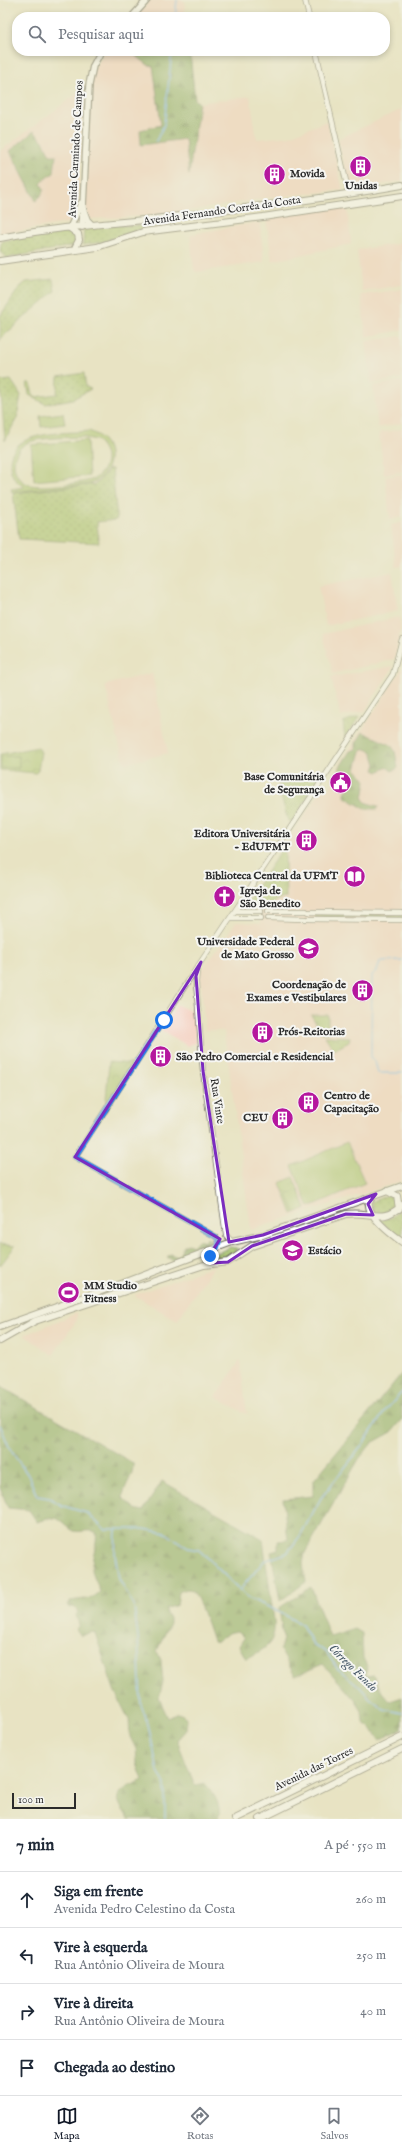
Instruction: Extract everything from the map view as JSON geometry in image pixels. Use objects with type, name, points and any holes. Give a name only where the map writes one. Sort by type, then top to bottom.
[{"type":"main road","points":[[136,12],[147,0]]},
{"type":"main road","name":"Avenida Carmindo de Campos","points":[[82,227],[82,199],[89,81],[93,66],[98,56]]},
{"type":"main road","name":"Avenida Fernando Corrêa da Costa","points":[[0,238],[92,225],[163,218],[349,194],[402,185]]},
{"type":"main road","name":"Avenida Fernando Corrêa da Costa","points":[[3,261],[97,247],[143,232],[263,217],[402,196]]},
{"type":"main road","points":[[79,240],[78,234],[70,228],[82,199]]},
{"type":"main road","points":[[83,209],[87,220],[92,225]]},
{"type":"main road","points":[[74,250],[79,240],[82,227]]},
{"type":"main road","points":[[0,243],[9,236]]},
{"type":"main road","points":[[0,256],[3,261]]},
{"type":"main road","points":[[0,1327],[121,1284],[232,1242],[263,1235],[402,1186]]},
{"type":"main road","points":[[0,1341],[35,1321],[212,1263],[228,1262],[240,1252],[277,1237],[346,1214],[357,1212],[385,1217],[401,1209],[397,1196],[387,1191]]},
{"type":"main road","points":[[376,1194],[368,1204],[369,1211],[390,1234],[402,1242]]},
{"type":"main road","points":[[232,1242],[239,1245],[240,1252]]},
{"type":"main road","points":[[212,1263],[211,1253],[217,1248]]},
{"type":"main road","name":"Avenida das Torres","points":[[235,1819],[402,1737]]},
{"type":"main road","name":"Avenida das Torres","points":[[260,1819],[402,1749]]},
{"type":"main road","points":[[322,1788],[337,1778],[336,1774],[330,1773]]},
{"type":"street","points":[[305,0],[307,12]]},
{"type":"street","points":[[317,56],[349,194]]},
{"type":"street","points":[[217,1248],[219,1242],[216,1237],[75,1157],[393,674],[402,639]]},
{"type":"street","points":[[236,911],[261,911]]},
{"type":"street","points":[[268,911],[402,913]]},
{"type":"street","points":[[307,919],[311,916],[308,912]]},
{"type":"street","points":[[232,918],[261,918]]},
{"type":"street","points":[[268,918],[402,920]]},
{"type":"street","name":"Rua Vinte","points":[[202,962],[196,976],[203,1071],[226,1235],[232,1242]]},
{"type":"highlighted area","points":[[201,962],[196,976],[203,1071],[229,1242],[263,1235],[376,1194],[368,1204],[373,1215],[346,1214],[252,1246],[228,1262],[212,1263],[211,1253],[220,1239],[75,1157]]},
{"type":"shaded area","points":[[150,0],[184,0],[185,12],[139,12]]},
{"type":"shaded area","points":[[102,56],[190,56],[195,101],[199,103],[250,96],[257,139],[289,136],[327,121],[343,190],[265,198],[165,215],[91,219],[87,216],[85,202],[90,99],[93,72]]},
{"type":"shaded area","points":[[85,92],[78,208],[73,219],[67,223],[0,234],[0,151],[78,93]]},
{"type":"shaded area","points":[[402,109],[402,181],[350,190],[338,139]]},
{"type":"shaded area","points":[[347,205],[351,244],[272,261],[266,218]]},
{"type":"shaded area","points":[[258,222],[260,223],[264,262],[196,272],[194,270],[190,236],[192,234]]},
{"type":"shaded area","points":[[402,243],[402,285],[362,292],[357,250]]},
{"type":"shaded area","points":[[402,289],[402,330],[366,337],[361,295]]},
{"type":"shaded area","points":[[402,336],[402,378],[371,384],[366,341]]},
{"type":"shaded area","points":[[402,381],[402,423],[378,428],[373,386]]},
{"type":"shaded area","points":[[402,429],[402,472],[384,475],[379,433]]},
{"type":"shaded area","points":[[402,474],[402,517],[390,520],[385,477]]},
{"type":"shaded area","points":[[402,522],[402,566],[396,567],[391,525]]},
{"type":"shaded area","points":[[392,572],[398,611],[326,626],[318,586]]},
{"type":"shaded area","points":[[399,617],[401,627],[395,659],[333,674],[323,634]]},
{"type":"shaded area","points":[[394,666],[365,711],[341,717],[331,677]]},
{"type":"shaded area","name":"Universidade Federal de Mato Grosso","points":[[402,668],[402,1181],[251,1230],[224,1031],[205,1030],[200,973],[236,922],[261,923],[261,907],[248,907],[247,902],[324,786],[329,789],[335,780],[338,779],[341,774],[336,770]]},
{"type":"shaded area","points":[[152,673],[168,753],[124,764],[105,685]]},
{"type":"shaded area","points":[[177,1005],[193,1012],[196,1042],[188,1046],[161,1030]]},
{"type":"shaded area","points":[[214,1266],[177,1321],[134,1295]]},
{"type":"shaded area","points":[[77,1313],[77,1320],[53,1355],[24,1335]]},
{"type":"shaded area","points":[[240,1361],[247,1414],[215,1397]]},
{"type":"green space","points":[[136,56],[174,56],[176,58],[182,56],[190,56],[195,100],[199,103],[189,175],[185,139],[141,145],[140,130],[161,125],[153,66],[148,65]]},
{"type":"green space","points":[[34,131],[43,141],[50,155],[56,155],[54,173],[46,178],[41,184],[44,189],[41,196],[36,201],[10,151]]},
{"type":"green space","points":[[115,225],[142,226],[143,229],[103,242],[83,245],[84,227]]},
{"type":"green space","points":[[69,230],[77,236],[75,244],[72,246],[7,258],[0,252],[3,241]]},
{"type":"green space","points":[[53,279],[55,291],[1,338],[0,341],[0,316],[19,288],[26,282]]},
{"type":"green space","points":[[84,373],[86,387],[91,389],[73,399],[45,404],[29,395],[27,383],[30,383],[34,397],[57,394],[58,377]]},
{"type":"green space","points":[[11,380],[21,395],[17,418],[5,441],[0,381]]},
{"type":"green space","points":[[63,413],[65,424],[41,427],[40,416]]},
{"type":"green space","points":[[89,431],[98,435],[108,449],[108,465],[104,473],[98,479],[90,484],[12,492],[11,489],[24,487],[14,478],[10,469],[12,453],[18,445],[28,439],[40,436]],"holes":[[[81,437],[96,440],[104,449],[106,460],[103,470],[94,479],[62,485],[36,486],[24,482],[19,478],[16,472],[14,466],[17,453],[21,447],[27,443],[46,439]]]},
{"type":"green space","points":[[87,440],[89,476],[34,481],[31,445]]},
{"type":"green space","points":[[109,469],[112,469],[117,518],[116,520],[97,522],[99,543],[19,539],[13,493],[96,484]]},
{"type":"green space","points":[[360,716],[345,738],[343,722]]},
{"type":"green space","points":[[363,732],[391,745],[395,751],[398,768],[392,771],[387,767],[378,772],[374,770],[376,764],[372,752],[366,749],[361,751],[356,770],[366,781],[363,799],[367,803],[378,806],[377,809],[365,809],[345,797],[345,792],[350,786],[349,780],[338,770],[350,751],[356,749],[356,743]]},
{"type":"green space","points":[[38,747],[41,752],[38,771],[36,773],[0,770],[0,754]]},
{"type":"green space","points":[[1,756],[19,756],[19,768],[1,768]]},
{"type":"green space","points":[[325,770],[293,821],[288,821],[278,785]]},
{"type":"green space","points":[[282,849],[285,851],[286,898],[275,900],[270,908],[248,907],[247,902]]},
{"type":"green space","points":[[314,914],[402,915],[402,918],[314,917]]},
{"type":"green space","points":[[311,1015],[328,1015],[328,1033],[322,1033]]},
{"type":"green space","points":[[325,1036],[350,1037],[349,1042],[334,1050]]},
{"type":"green space","points":[[109,1062],[135,1064],[105,1112]]},
{"type":"green space","points":[[347,1142],[365,1183],[309,1207],[292,1166]]},
{"type":"green space","points":[[293,1177],[306,1208],[292,1214],[280,1183]]},
{"type":"green space","points":[[298,1190],[306,1208],[295,1213],[287,1195]]},
{"type":"green space","points":[[388,1195],[394,1198],[396,1205],[394,1209],[380,1215],[373,1212],[371,1202]]},
{"type":"green space","points":[[399,1211],[402,1219],[402,1240],[379,1220],[390,1218]]},
{"type":"green space","points":[[207,1238],[214,1241],[213,1247],[173,1261],[167,1257],[170,1254],[178,1257],[184,1246],[188,1244],[193,1246],[198,1240],[205,1242]]},
{"type":"green space","points":[[0,1244],[15,1246],[0,1266]]},
{"type":"green space","points":[[230,1247],[237,1248],[237,1253],[227,1259],[217,1260],[215,1254]]},
{"type":"green space","points":[[402,1373],[402,1420],[392,1432],[372,1443],[359,1459],[305,1553],[303,1564],[306,1582],[280,1601],[271,1552],[278,1550],[278,1541],[288,1540],[283,1499],[313,1496],[313,1481]]},
{"type":"green space","points":[[0,1386],[133,1463],[132,1472],[123,1498],[135,1509],[143,1511],[162,1481],[263,1539],[274,1620],[273,1635],[268,1645],[246,1659],[239,1646],[244,1638],[237,1631],[228,1633],[217,1642],[213,1641],[197,1598],[192,1590],[187,1589],[179,1592],[177,1605],[166,1609],[166,1615],[170,1618],[170,1623],[157,1651],[161,1660],[163,1682],[159,1698],[168,1718],[178,1713],[187,1719],[186,1730],[177,1740],[194,1783],[196,1785],[205,1783],[216,1800],[219,1809],[218,1819],[128,1819],[121,1807],[118,1800],[121,1792],[143,1780],[137,1764],[136,1749],[130,1737],[129,1720],[114,1690],[95,1633],[91,1632],[81,1636],[76,1629],[79,1625],[76,1615],[78,1612],[74,1607],[70,1608],[68,1605],[70,1601],[92,1598],[100,1592],[92,1569],[96,1532],[74,1531],[56,1518],[49,1518],[37,1522],[29,1510],[8,1508],[0,1488]]},
{"type":"green space","points":[[311,1587],[330,1637],[355,1629],[362,1633],[363,1658],[367,1666],[366,1676],[374,1675],[382,1692],[390,1701],[402,1697],[402,1729],[379,1740],[371,1728],[363,1723],[362,1711],[355,1700],[323,1664],[295,1676],[280,1650],[283,1638],[279,1608]]},
{"type":"waterway","points":[[176,12],[177,0]]},
{"type":"waterway","points":[[156,141],[164,125],[171,56]]},
{"type":"waterway","points":[[402,960],[380,961],[377,971],[372,975],[371,1057],[375,1061],[378,1073],[402,1073]]},
{"type":"waterway","points":[[239,1591],[264,1561],[287,1553],[300,1536],[321,1498],[361,1447],[385,1411],[402,1392]]},
{"type":"waterway","name":"Córrego Fundo","points":[[0,1425],[10,1449],[28,1475],[37,1496],[49,1498],[63,1506],[87,1513],[104,1529],[144,1529],[166,1533],[188,1548],[199,1550],[248,1598],[278,1611],[302,1625],[313,1644],[327,1653],[337,1668],[358,1685],[370,1698],[384,1709],[402,1713]]},
{"type":"waterway","points":[[116,1529],[115,1555],[119,1579],[134,1606],[138,1637],[141,1705],[148,1724],[158,1771],[165,1784],[165,1819]]},
{"type":"place","name":"Unidas","points":[[361,166]]},
{"type":"place","name":"Movida","points":[[275,174]]},
{"type":"place","name":"Base Comunitária de Segurança","points":[[340,783]]},
{"type":"place","name":"Editora Universitária - EdUFMT","points":[[306,840]]},
{"type":"place","name":"Biblioteca Central da UFMT","points":[[354,876]]},
{"type":"place","name":"Igreja de São Benedito","points":[[225,897]]},
{"type":"place","name":"Universidade Federal de Mato Grosso","points":[[309,948]]},
{"type":"place","name":"Coordenação de Exames e Vestibulares","points":[[362,991]]},
{"type":"place","name":"Prós-Reitorias","points":[[263,1032]]},
{"type":"place","name":"São Pedro Comercial e Residencial","points":[[160,1057]]},
{"type":"place","name":"Centro de Capacitação","points":[[308,1102]]},
{"type":"place","name":"CEU","points":[[283,1118]]},
{"type":"place","name":"Estácio","points":[[293,1251]]},
{"type":"place","name":"MM Studio Fitness","points":[[69,1292]]},
{"type":"route","points":[[164,1020],[75,1157],[186,1222],[216,1237],[219,1242],[217,1248],[211,1253],[210,1256]]}]
